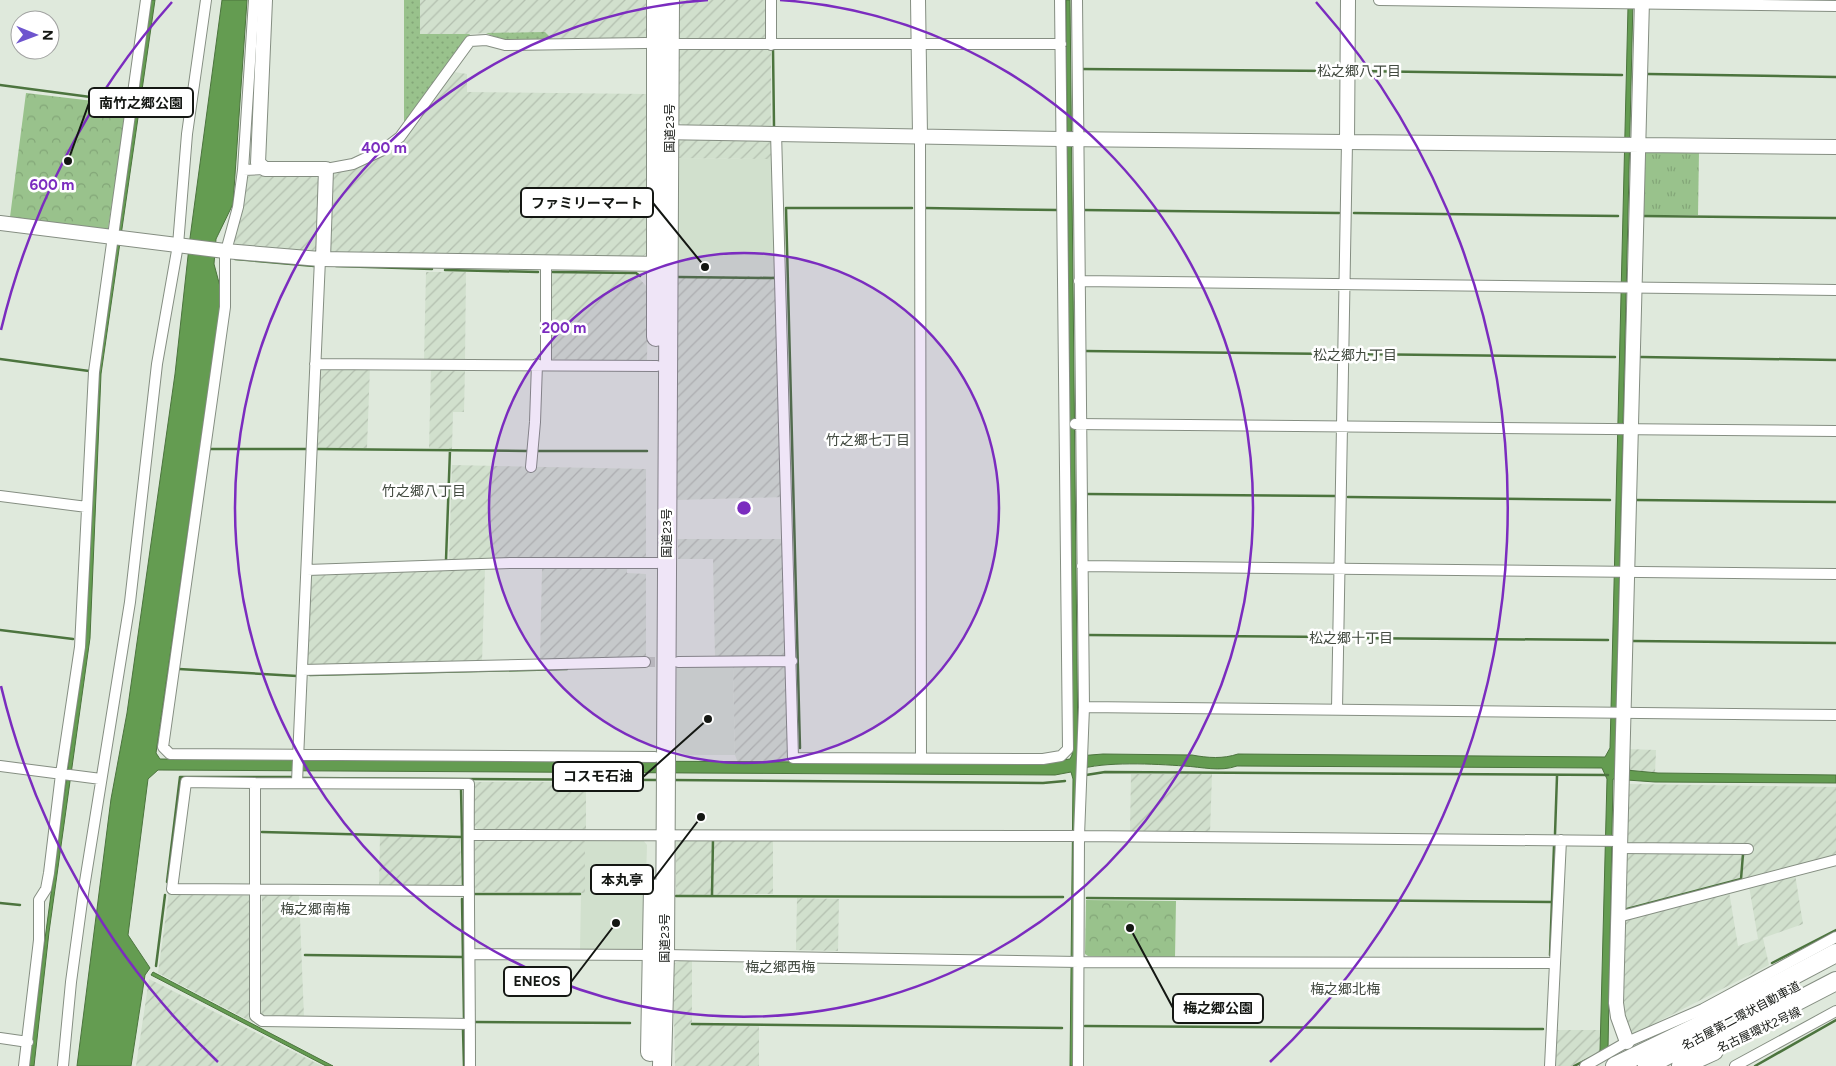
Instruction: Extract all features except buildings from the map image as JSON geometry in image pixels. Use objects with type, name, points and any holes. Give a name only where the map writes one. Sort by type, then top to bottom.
[{"type":"highway","name":"国道23号","points":[[656,0],[663,132]]},
{"type":"highway","name":"国道23号","points":[[659,758],[663,132],[670,0]]},
{"type":"highway","name":"国道23号","points":[[662,264],[657,366],[660,784],[659,955],[662,1066]]},
{"type":"highway","points":[[1615,1066],[1636,1058],[1836,953]]},
{"type":"highway","name":"国道23号","points":[[650,1066],[659,955]]},
{"type":"highway","name":"名古屋第二環状自動車道","points":[[1636,1058],[1836,966]]},
{"type":"highway","name":"名古屋第二環状自動車道","points":[[1670,1066],[1836,981]]},
{"type":"highway","name":"名古屋環状2号線","points":[[1681,1066],[1779,1023],[1836,993]]},
{"type":"street","points":[[24,1066],[39,940],[39,900],[46,889],[66,775],[80,647],[94,372],[118,238],[146,0]]},
{"type":"street","points":[[63,1066],[74,960],[130,602],[157,364],[182,245],[187,134],[206,0]]},
{"type":"street","points":[[254,0],[243,170],[238,207],[224,250],[225,307],[163,747],[170,754],[659,758]]},
{"type":"street","points":[[265,0],[258,163],[265,169]]},
{"type":"street","points":[[771,0],[771,45]]},
{"type":"street","points":[[918,0],[920,136],[920,757]]},
{"type":"street","points":[[1060,0],[1069,750]]},
{"type":"street","points":[[1077,0],[1076,140],[1084,707],[1082,771],[1075,836],[1075,962],[1078,1066]]},
{"type":"street","points":[[1337,709],[1348,0]]},
{"type":"street","points":[[1379,0],[1836,6]]},
{"type":"street","points":[[1636,1058],[1618,1017],[1616,1003],[1618,843],[1622,774],[1618,712],[1631,145],[1637,3]]},
{"type":"street","points":[[243,170],[326,170],[353,164],[383,150],[400,137],[470,41],[486,40],[506,45],[646,43]]},
{"type":"street","points":[[679,44],[1060,44]]},
{"type":"street","points":[[663,132],[776,132],[1076,140],[1836,147]]},
{"type":"street","points":[[776,132],[792,661],[793,758],[1042,758],[1061,756],[1069,750],[1083,751]]},
{"type":"street","points":[[298,778],[315,364],[326,170]]},
{"type":"street","points":[[0,223],[224,250],[321,259],[546,264],[662,264]]},
{"type":"street","points":[[531,467],[541,364],[546,264]]},
{"type":"street","points":[[1079,281],[1344,282],[1836,290]]},
{"type":"street","points":[[315,364],[657,366]]},
{"type":"street","points":[[1064,424],[1836,431]]},
{"type":"street","points":[[0,496],[87,507]]},
{"type":"street","points":[[307,570],[511,563],[658,563]]},
{"type":"street","points":[[1082,566],[1836,574]]},
{"type":"street","points":[[678,662],[792,661]]},
{"type":"street","points":[[302,670],[645,662]]},
{"type":"street","points":[[1084,707],[1836,714]]},
{"type":"street","points":[[0,766],[101,779]]},
{"type":"street","points":[[468,891],[172,889],[186,782],[255,783],[298,778],[469,784],[470,1066]]},
{"type":"street","points":[[255,783],[255,1016],[262,1021],[470,1024]]},
{"type":"street","points":[[468,835],[1075,836],[1603,840],[1618,843],[1748,849]]},
{"type":"street","points":[[1550,1066],[1561,840]]},
{"type":"street","points":[[1618,917],[1836,860]]},
{"type":"street","points":[[1585,1066],[1636,1058],[1703,1008],[1836,937]]},
{"type":"street","points":[[470,954],[1075,962],[1555,963]]},
{"type":"street","points":[[1696,1027],[1703,1008]]},
{"type":"street","points":[[1735,1066],[1836,1011]]},
{"type":"street","points":[[0,1038],[28,1042]]},
{"type":"shaded area","points":[[151,0],[155,0],[101,374],[90,638],[49,932],[34,1066],[28,1066],[85,640],[98,372]]},
{"type":"shaded area","points":[[222,0],[247,0],[233,204],[216,239],[214,264],[222,294],[156,753],[160,759],[1041,763],[1070,759],[1072,755],[1066,0],[1070,0],[1078,756],[1103,754],[1192,755],[1215,758],[1238,754],[1605,757],[1610,748],[1628,7],[1633,0],[1615,769],[1658,773],[1836,775],[1836,783],[1655,782],[1613,779],[1608,1049],[1600,1052],[1607,779],[1602,768],[1237,766],[1218,769],[1130,764],[1101,765],[1077,770],[1073,1066],[1070,1066],[1073,779],[1071,772],[1055,775],[158,770],[148,779],[128,935],[150,968],[145,975],[131,1066],[77,1066],[111,799],[127,713],[175,374],[190,238]]},
{"type":"shaded area","points":[[404,0],[648,0],[647,41],[504,41],[486,33],[470,34],[404,126]]},
{"type":"shaded area","points":[[679,0],[767,0],[768,41],[678,41]]},
{"type":"shaded area","points":[[678,48],[771,48],[771,127],[683,125],[678,120]]},
{"type":"shaded area","points":[[454,72],[467,74],[467,92],[648,94],[649,247],[646,254],[642,257],[333,254],[328,249],[330,177],[335,172],[406,137]]},
{"type":"shaded area","points":[[683,137],[772,138],[773,159],[678,158],[677,142]]},
{"type":"shaded area","points":[[678,158],[773,159],[778,276],[677,276]]},
{"type":"shaded area","points":[[249,176],[315,176],[319,180],[317,252],[315,255],[237,248],[234,241],[245,182]]},
{"type":"shaded area","points":[[426,272],[466,272],[465,361],[424,361]]},
{"type":"shaded area","points":[[550,273],[635,274],[648,288],[647,362],[549,359]]},
{"type":"shaded area","points":[[677,276],[778,276],[785,497],[677,500]]},
{"type":"shaded area","points":[[370,366],[367,448],[314,448],[318,367]]},
{"type":"shaded area","points":[[431,367],[465,368],[464,412],[453,412],[452,449],[429,448]]},
{"type":"shaded area","points":[[452,465],[646,469],[646,559],[449,562]]},
{"type":"shaded area","points":[[678,539],[787,539],[789,656],[715,658],[713,559],[678,559]]},
{"type":"shaded area","points":[[485,568],[482,662],[305,667],[310,578],[314,574]]},
{"type":"shaded area","points":[[542,569],[627,569],[627,573],[646,574],[646,660],[540,660]]},
{"type":"shaded area","points":[[677,665],[733,665],[735,755],[686,755],[676,750]]},
{"type":"shaded area","points":[[733,665],[787,665],[790,761],[738,763],[735,755]]},
{"type":"shaded area","points":[[1627,749],[1656,750],[1655,773],[1627,770]]},
{"type":"shaded area","points":[[1131,774],[1212,774],[1210,833],[1130,832]]},
{"type":"shaded area","points":[[473,782],[586,782],[586,831],[478,829],[473,825]]},
{"type":"shaded area","points":[[1629,784],[1836,787],[1836,857],[1626,911],[1624,909],[1626,853],[1631,845],[1626,842]]},
{"type":"shaded area","points":[[380,836],[460,838],[462,887],[379,886]]},
{"type":"shaded area","points":[[679,839],[773,839],[773,894],[676,895],[676,842]]},
{"type":"shaded area","points":[[585,840],[643,840],[647,845],[644,949],[580,950],[581,893],[585,892]]},
{"type":"shaded area","points":[[585,840],[585,893],[474,892],[475,841]]},
{"type":"shaded area","points":[[1795,874],[1803,924],[1763,938],[1769,965],[1632,1035],[1622,1004],[1624,922],[1627,918],[1729,891],[1738,946],[1758,939],[1749,886]]},
{"type":"shaded area","points":[[169,892],[250,896],[253,899],[250,1021],[158,973]]},
{"type":"shaded area","points":[[299,894],[304,1017],[261,1015],[262,896]]},
{"type":"shaded area","points":[[797,898],[839,899],[838,951],[796,950]]},
{"type":"shaded area","points":[[682,960],[692,960],[692,1025],[759,1026],[759,1066],[675,1066],[673,964]]},
{"type":"shaded area","points":[[153,972],[333,1066],[326,1066],[151,975]]},
{"type":"shaded area","points":[[149,979],[322,1066],[136,1066]]},
{"type":"shaded area","points":[[1555,1030],[1601,1030],[1600,1056],[1580,1066],[1554,1066]]},
{"type":"green space","points":[[404,0],[420,0],[420,34],[470,34],[404,126]]},
{"type":"green space","points":[[545,32],[554,41],[504,41],[486,33]]},
{"type":"green space","points":[[26,93],[127,105],[108,229],[10,217]]},
{"type":"green space","points":[[1647,151],[1699,152],[1698,215],[1642,215],[1643,155]]},
{"type":"green space","points":[[1086,900],[1176,901],[1175,958],[1088,956],[1085,954]]},
{"type":"waterway","points":[[773,49],[774,126]]},
{"type":"waterway","points":[[1080,69],[1336,71]]},
{"type":"waterway","points":[[1356,71],[1622,75]]},
{"type":"waterway","points":[[1648,74],[1836,77]]},
{"type":"waterway","points":[[0,85],[128,102]]},
{"type":"waterway","points":[[800,748],[786,208],[912,208]]},
{"type":"waterway","points":[[925,208],[1057,210]]},
{"type":"waterway","points":[[1083,210],[1339,213]]},
{"type":"waterway","points":[[1354,213],[1618,216]]},
{"type":"waterway","points":[[1642,216],[1836,218]]},
{"type":"waterway","points":[[235,259],[314,266]]},
{"type":"waterway","points":[[336,266],[432,269]]},
{"type":"waterway","points":[[445,270],[538,272]]},
{"type":"waterway","points":[[553,272],[636,273],[640,276]]},
{"type":"waterway","points":[[678,277],[774,278]]},
{"type":"waterway","points":[[1084,351],[1337,354]]},
{"type":"waterway","points":[[1350,354],[1615,357]]},
{"type":"waterway","points":[[1641,357],[1836,360]]},
{"type":"waterway","points":[[0,359],[89,371]]},
{"type":"waterway","points":[[209,449],[307,449]]},
{"type":"waterway","points":[[316,449],[527,451]]},
{"type":"waterway","points":[[446,560],[450,450]]},
{"type":"waterway","points":[[536,451],[647,451]]},
{"type":"waterway","points":[[1086,494],[1335,496]]},
{"type":"waterway","points":[[1348,497],[1610,500]]},
{"type":"waterway","points":[[1637,500],[1836,502]]},
{"type":"waterway","points":[[0,630],[73,639]]},
{"type":"waterway","points":[[1088,635],[1334,637]]},
{"type":"waterway","points":[[1344,638],[1608,640]]},
{"type":"waterway","points":[[1633,641],[1836,643]]},
{"type":"waterway","points":[[179,669],[297,676]]},
{"type":"waterway","points":[[310,675],[567,669]]},
{"type":"waterway","points":[[1086,775],[1105,772],[1608,775]]},
{"type":"waterway","points":[[1555,834],[1557,776]]},
{"type":"waterway","points":[[167,882],[180,777],[294,777]]},
{"type":"waterway","points":[[303,778],[658,780]]},
{"type":"waterway","points":[[671,780],[1043,783],[1065,781]]},
{"type":"waterway","points":[[461,788],[463,886]]},
{"type":"waterway","points":[[262,832],[462,837]]},
{"type":"waterway","points":[[712,895],[713,839]]},
{"type":"waterway","points":[[1550,955],[1554,846]]},
{"type":"waterway","points":[[1627,909],[1741,879],[1743,854]]},
{"type":"waterway","points":[[474,894],[580,894]]},
{"type":"waterway","points":[[156,966],[165,895]]},
{"type":"waterway","points":[[676,896],[1063,897]]},
{"type":"waterway","points":[[1087,898],[1552,902]]},
{"type":"waterway","points":[[462,899],[464,1018]]},
{"type":"waterway","points":[[0,903],[20,905]]},
{"type":"waterway","points":[[1772,963],[1836,930]]},
{"type":"waterway","points":[[305,955],[463,957]]},
{"type":"waterway","points":[[1755,1066],[1836,1020]]},
{"type":"waterway","points":[[475,1022],[630,1023]]},
{"type":"waterway","points":[[692,1024],[1062,1028]]},
{"type":"waterway","points":[[1085,1026],[1543,1029]]},
{"type":"waterway","points":[[463,1030],[464,1066]]},
{"type":"waterway","points":[[1574,1066],[1590,1058]]},
{"type":"tunnel","points":[[645,662],[669,662]]},
{"type":"place","name":"南竹之郷公園","points":[[68,161]]},
{"type":"place","name":"ファミリーマート","points":[[705,267]]},
{"type":"place","name":"コスモ石油","points":[[708,719]]},
{"type":"place","name":"本丸亭","points":[[701,817]]},
{"type":"place","name":"ENEOS","points":[[616,923]]},
{"type":"place","name":"梅之郷公園","points":[[1130,928]]},
{"type":"district","name":"松之郷八丁目","points":[[1359,71]]},
{"type":"district","name":"松之郷九丁目","points":[[1355,355]]},
{"type":"district","name":"竹之郷七丁目","points":[[868,440]]},
{"type":"district","name":"竹之郷八丁目","points":[[424,491]]},
{"type":"district","name":"松之郷十丁目","points":[[1351,638]]},
{"type":"district","name":"梅之郷南梅","points":[[315,909]]},
{"type":"district","name":"梅之郷西梅","points":[[780,967]]},
{"type":"district","name":"梅之郷北梅","points":[[1345,989]]}]
